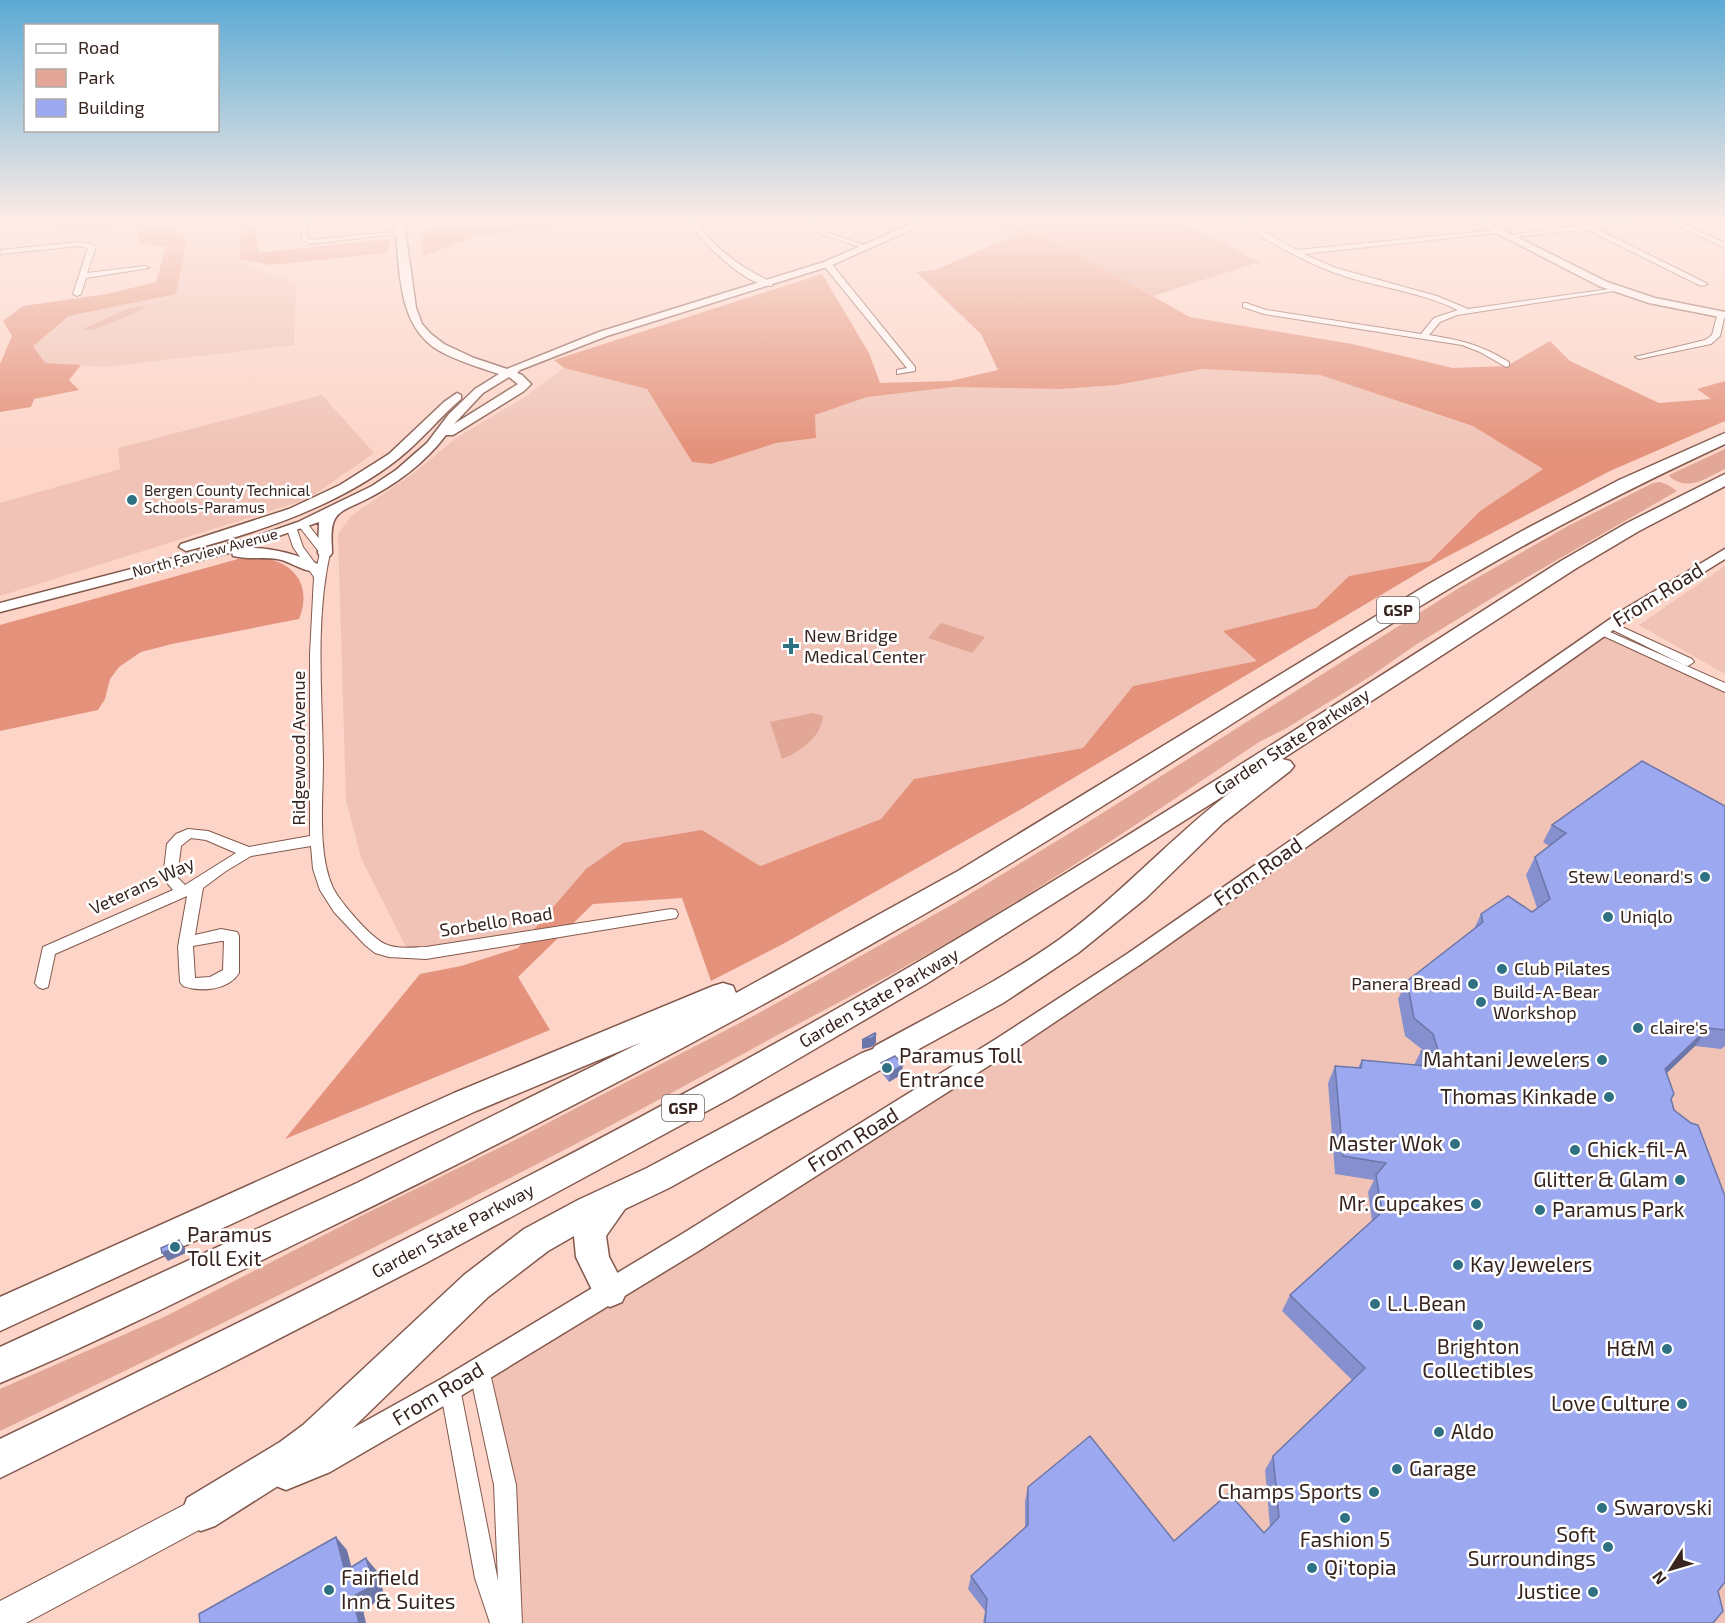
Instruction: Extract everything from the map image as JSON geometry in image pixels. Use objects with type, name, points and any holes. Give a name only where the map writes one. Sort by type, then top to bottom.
[{"type":"highway","name":"GSP","points":[[0,1365],[269,1241],[493,1131],[811,965],[945,890],[1094,802],[1481,560],[1627,483],[1725,438]]},
{"type":"highway","name":"Garden State Parkway","points":[[0,1459],[366,1277],[744,1076],[1030,908],[1568,565],[1633,527],[1725,479]]},
{"type":"highway","points":[[201,1512],[293,1455],[316,1438],[495,1269],[560,1225],[658,1178],[879,1058],[993,995],[1069,946],[1137,891],[1214,818],[1286,762],[1340,711]]},
{"type":"highway","points":[[0,1314],[474,1098],[692,1009],[790,960],[945,890]]},
{"type":"highway","points":[[610,1291],[593,1262],[589,1250],[589,1236],[597,1218],[620,1197]]},
{"type":"main road","name":"From Road","points":[[0,1619],[201,1512]]},
{"type":"street","points":[[410,298],[414,322],[419,330],[452,353],[513,384],[513,389],[508,396],[458,425],[431,446]]},
{"type":"street","name":"North Farview Avenue","points":[[0,608],[63,585],[263,523],[306,507],[364,476],[393,457],[454,400],[497,374],[603,334],[723,298]]},
{"type":"street","points":[[854,298],[912,369],[900,372]]},
{"type":"street","points":[[1437,298],[1467,311]]},
{"type":"street","points":[[1423,337],[1441,318],[1467,311],[1562,298]]},
{"type":"street","points":[[1639,357],[1708,342],[1716,336],[1723,315],[1644,298]]},
{"type":"street","points":[[1246,305],[1264,312],[1475,347],[1506,364]]},
{"type":"street","name":"North Farview Avenue","points":[[0,608],[297,527],[332,513],[393,478],[431,446],[453,417],[497,374]]},
{"type":"street","points":[[63,585],[240,537],[297,527],[380,477],[410,450],[421,431]]},
{"type":"street","points":[[325,553],[326,522],[332,513]]},
{"type":"street","points":[[297,527],[325,553]]},
{"type":"street","points":[[297,527],[298,547],[317,573]]},
{"type":"street","points":[[191,557],[268,552],[294,558],[317,573]]},
{"type":"street","name":"Ridgewood Avenue","points":[[325,553],[317,573],[317,840],[319,870],[325,889],[341,911]]},
{"type":"street","name":"From Road","points":[[201,1512],[320,1462],[450,1388],[1004,1045],[1134,959],[1606,628],[1725,553]]},
{"type":"street","points":[[1606,628],[1725,680]]},
{"type":"street","points":[[1606,628],[1725,688]]},
{"type":"street","points":[[187,942],[190,889],[170,878],[174,844],[190,833],[200,834],[248,852]]},
{"type":"street","name":"Veterans Way","points":[[43,983],[48,951],[190,889],[221,867],[248,852],[317,840]]},
{"type":"street","name":"Sorbello Road","points":[[341,911],[381,950],[401,953],[426,953],[671,915]]},
{"type":"street","points":[[479,1369],[505,1485],[511,1623]]},
{"type":"street","points":[[450,1388],[486,1578],[501,1623]]},
{"type":"shaded area","points":[[81,298],[158,298],[69,316],[33,346],[45,363],[81,365],[69,380],[79,390],[34,399],[31,407],[0,412],[0,364],[12,336],[3,321],[23,306]]},
{"type":"shaded area","points":[[157,298],[296,298],[294,345],[105,367],[45,363],[32,346],[69,316]]},
{"type":"shaded area","points":[[748,298],[836,298],[869,353],[880,383],[950,381],[998,370],[981,334],[943,298],[1156,298],[1190,317],[1352,344],[1453,368],[1507,366],[1550,341],[1570,361],[1659,403],[1711,399],[1697,389],[1725,381],[1725,421],[1610,471],[1433,564],[1018,811],[783,944],[711,981],[682,898],[593,904],[518,977],[550,1030],[285,1139],[420,974],[461,966],[518,948],[586,869],[623,843],[702,830],[760,866],[881,819],[914,779],[1083,748],[1133,686],[1257,661],[1223,631],[1316,608],[1349,576],[1430,561],[1480,511],[1543,469],[1473,426],[1320,375],[1202,369],[1117,385],[1060,389],[954,387],[867,397],[815,415],[816,438],[776,443],[711,464],[692,462],[647,389],[564,368],[554,360]]},
{"type":"shaded area","name":"New Bridge Medical Center","points":[[564,368],[647,389],[692,462],[711,464],[776,443],[816,438],[815,415],[867,397],[954,387],[1060,389],[1117,385],[1202,369],[1320,375],[1473,426],[1543,469],[1480,511],[1430,561],[1349,576],[1316,608],[1224,631],[1258,661],[1133,686],[1083,748],[914,779],[881,819],[759,866],[702,830],[528,937],[409,953],[361,858],[346,800],[338,534],[351,516],[414,473],[456,438],[523,398]]},
{"type":"shaded area","points":[[322,395],[374,453],[308,499],[0,596],[0,503],[120,469],[118,448]]},
{"type":"shaded area","points":[[238,559],[272,560],[290,569],[296,575],[303,591],[304,600],[299,619],[141,652],[119,667],[110,679],[105,699],[98,710],[0,731],[0,625]]},
{"type":"shaded area","points":[[1725,566],[1725,674],[1639,625]]},
{"type":"shaded area","points":[[1601,631],[1725,688],[1725,1623],[511,1623],[508,1572],[479,1369],[1004,1045]]},
{"type":"green space","points":[[141,306],[146,308],[94,330],[83,329],[127,309]]},
{"type":"green space","points":[[1725,449],[1725,469],[1698,482],[1684,483],[1669,475]]},
{"type":"green space","points":[[1660,482],[1677,491],[1505,590],[1414,646],[1371,676],[1285,729],[1259,742],[1033,891],[933,951],[485,1191],[195,1337],[0,1431],[0,1389],[164,1317],[517,1139],[757,1014],[955,903],[1093,819],[1459,588],[1568,526],[1653,483]]},
{"type":"green space","points":[[941,623],[985,637],[972,653],[928,638]]},
{"type":"green space","points":[[813,713],[823,716],[819,730],[803,748],[782,759],[770,722]]},
{"type":"building","name":"Paramus Park","points":[[1642,761],[1725,806],[1725,1030],[1708,1028],[1665,1069],[1674,1094],[1671,1099],[1674,1110],[1691,1123],[1698,1125],[1725,1196],[1725,1582],[1718,1591],[1723,1611],[1713,1623],[985,1623],[987,1599],[971,1576],[1028,1525],[1028,1487],[1090,1436],[1174,1541],[1229,1493],[1264,1533],[1279,1517],[1273,1456],[1365,1368],[1290,1295],[1382,1212],[1376,1175],[1386,1163],[1343,1156],[1335,1066],[1361,1068],[1362,1060],[1426,1066],[1421,1051],[1439,1053],[1433,1034],[1414,1018],[1407,981],[1483,922],[1481,914],[1508,896],[1532,912],[1550,899],[1535,857],[1566,833],[1552,825]]},
{"type":"building","points":[[875,1033],[872,1038],[862,1040]]},
{"type":"building","points":[[895,1056],[903,1065],[890,1073],[881,1063]]},
{"type":"building","points":[[179,1240],[180,1245],[162,1253],[161,1248]]},
{"type":"building","name":"Fairfield Inn & Suites","points":[[336,1537],[345,1571],[366,1558],[374,1585],[352,1597],[359,1623],[200,1623],[199,1614]]},
{"type":"place","name":"Bergen County Technical Schools-Paramus","points":[[132,500]]},
{"type":"place","name":"New Bridge Medical Center","points":[[791,646]]},
{"type":"place","name":"Stew Leonard's","points":[[1705,877]]},
{"type":"place","name":"Uniqlo","points":[[1608,917]]},
{"type":"place","name":"Club Pilates","points":[[1502,969]]},
{"type":"place","name":"Panera Bread","points":[[1473,984]]},
{"type":"place","name":"Build-A-Bear Workshop","points":[[1481,1002]]},
{"type":"place","name":"claire's","points":[[1638,1028]]},
{"type":"place","name":"Mahtani Jewelers","points":[[1602,1060]]},
{"type":"place","name":"Paramus Toll Entrance","points":[[887,1068]]},
{"type":"place","name":"Thomas Kinkade","points":[[1609,1097]]},
{"type":"place","name":"Master Wok","points":[[1455,1144]]},
{"type":"place","name":"Chick-fil-A","points":[[1575,1150]]},
{"type":"place","name":"Glitter & Glam","points":[[1680,1180]]},
{"type":"place","name":"Mr. Cupcakes","points":[[1476,1204]]},
{"type":"place","name":"Paramus Park","points":[[1540,1210]]},
{"type":"place","name":"Paramus Toll Exit","points":[[175,1247]]},
{"type":"place","name":"Kay Jewelers","points":[[1458,1265]]},
{"type":"place","name":"L.L.Bean","points":[[1375,1304]]},
{"type":"place","name":"Brighton Collectibles","points":[[1478,1325]]},
{"type":"place","name":"H&M","points":[[1667,1349]]},
{"type":"place","name":"Love Culture","points":[[1682,1404]]},
{"type":"place","name":"Aldo","points":[[1439,1432]]},
{"type":"place","name":"Garage","points":[[1397,1469]]},
{"type":"place","name":"Champs Sports","points":[[1374,1492]]},
{"type":"place","name":"Swarovski","points":[[1602,1508]]},
{"type":"place","name":"Fashion 5","points":[[1345,1518]]},
{"type":"place","name":"Soft Surroundings","points":[[1608,1547]]},
{"type":"place","name":"Qi'topia","points":[[1312,1568]]},
{"type":"place","name":"Fairfield Inn & Suites","points":[[329,1590]]},
{"type":"place","name":"Justice","points":[[1593,1592]]}]
